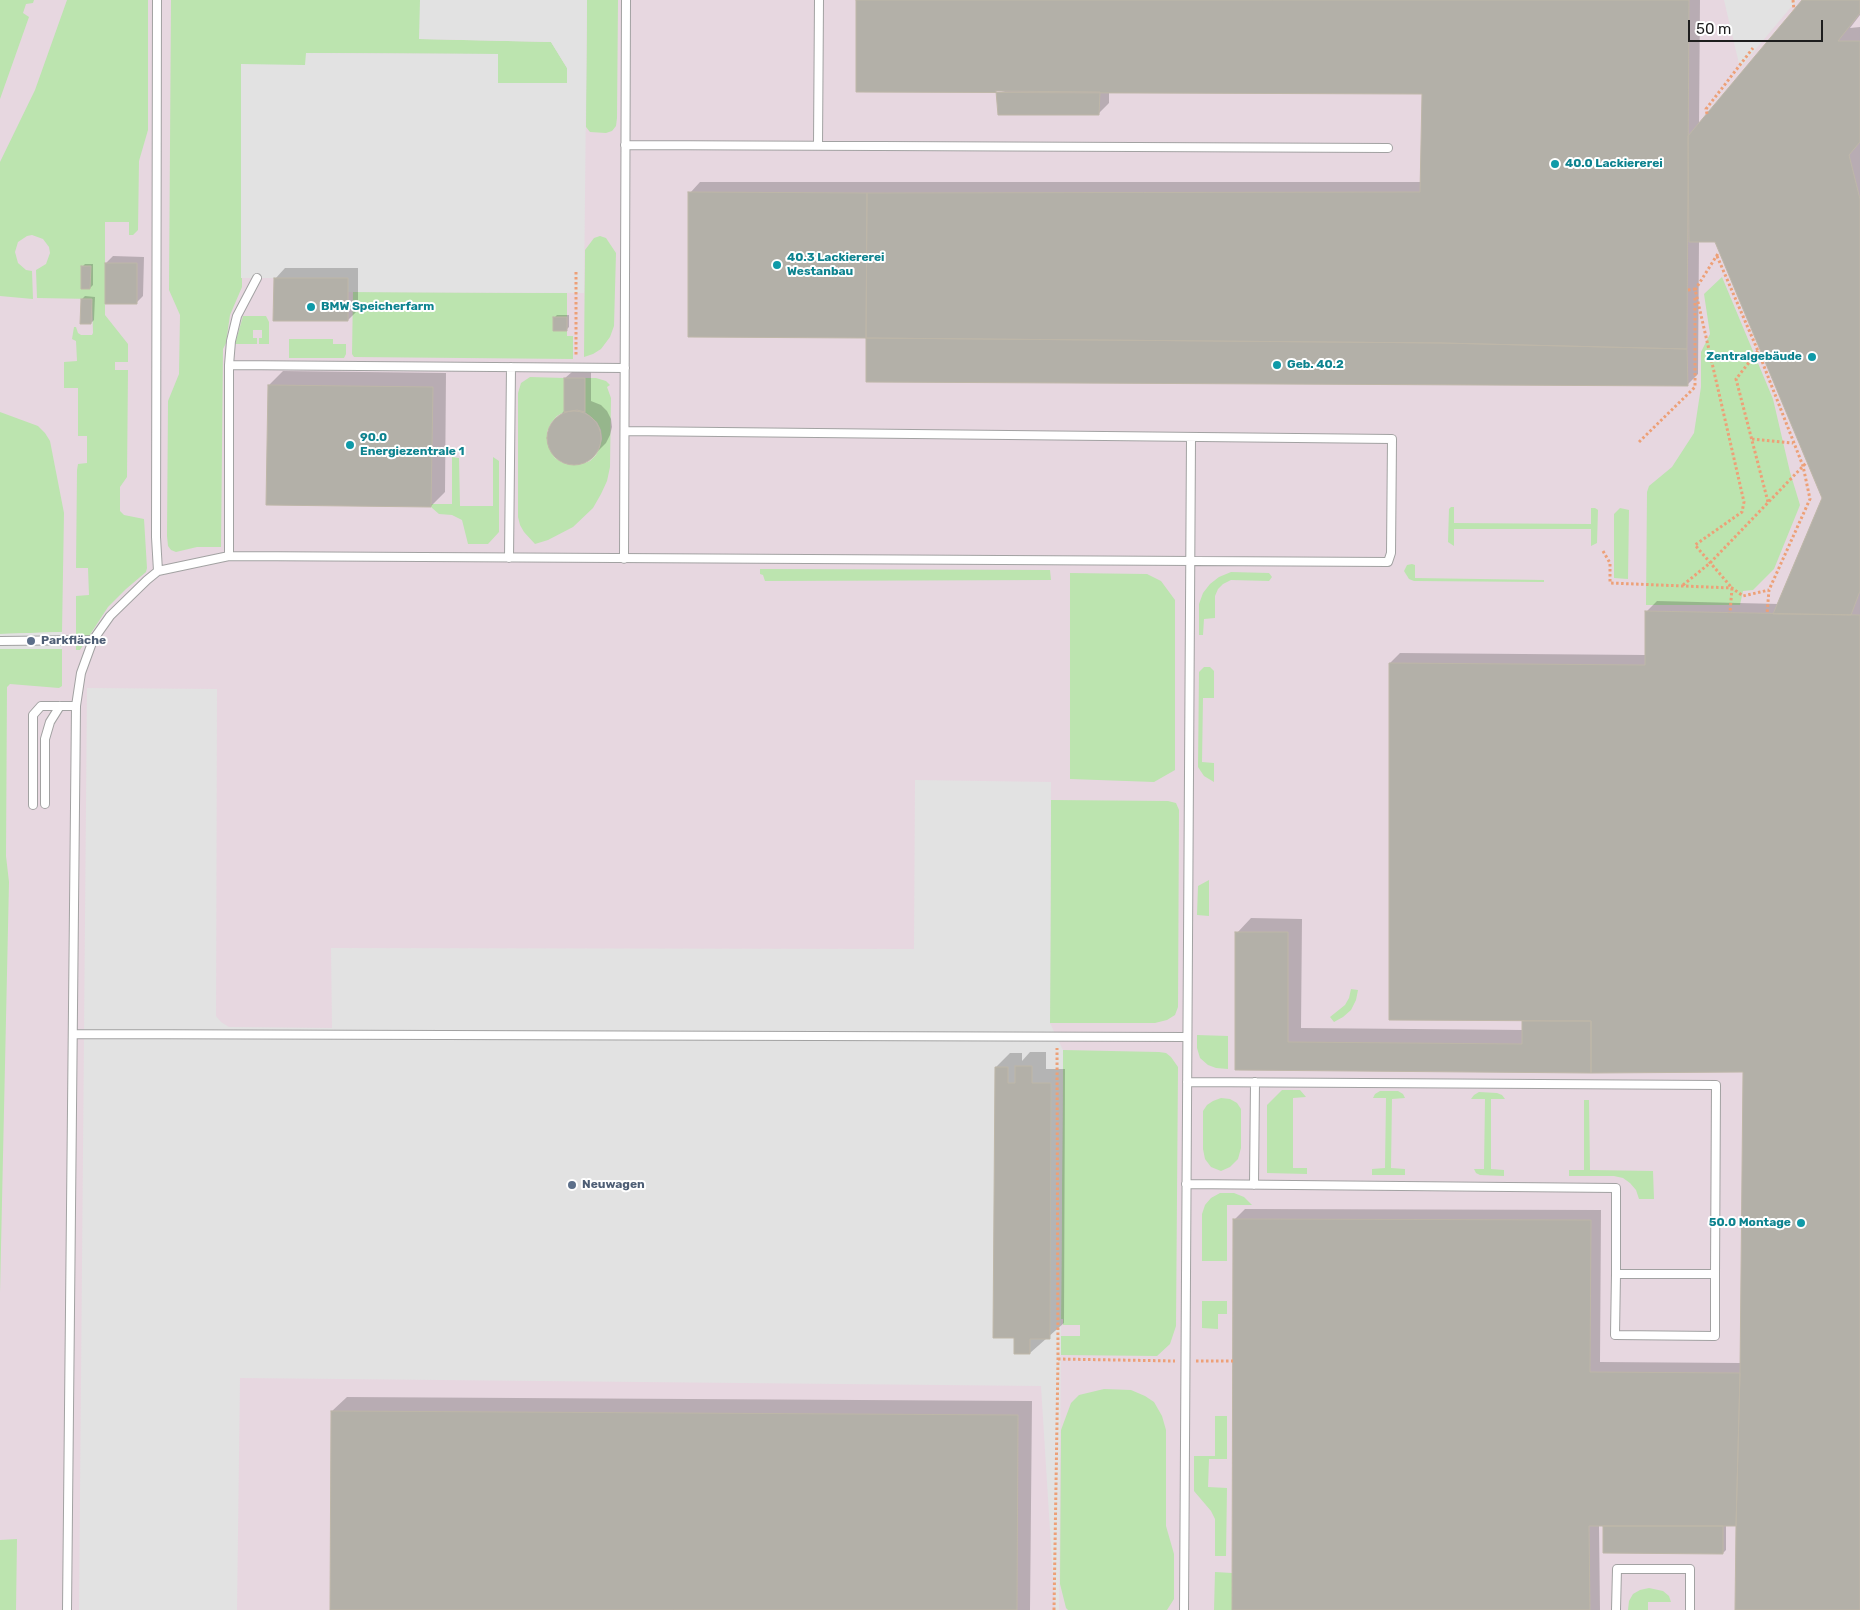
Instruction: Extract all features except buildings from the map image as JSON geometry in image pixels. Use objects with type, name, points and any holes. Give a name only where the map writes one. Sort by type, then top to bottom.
[{"type":"lane","points":[[158,0],[156,537],[158,571]]},
{"type":"lane","points":[[624,559],[626,0]]},
{"type":"lane","points":[[818,146],[819,0]]},
{"type":"lane","points":[[626,145],[1388,148]]},
{"type":"lane","points":[[229,556],[229,365],[231,341],[237,316],[257,278]]},
{"type":"lane","points":[[229,365],[625,368]]},
{"type":"lane","points":[[509,558],[510,367]]},
{"type":"lane","points":[[67,1610],[76,706],[81,673],[93,640],[110,616],[158,571],[229,556],[1388,562],[1391,553],[1392,439],[624,431]]},
{"type":"lane","points":[[1184,1610],[1191,438]]},
{"type":"lane","points":[[0,641],[93,640]]},
{"type":"lane","points":[[33,805],[33,715],[41,706],[76,706]]},
{"type":"lane","points":[[44,804],[45,739],[50,722],[60,706]]},
{"type":"lane","points":[[73,1034],[1187,1037]]},
{"type":"lane","points":[[1186,1184],[1616,1188],[1615,1335],[1714,1336],[1716,1086],[1187,1082]]},
{"type":"lane","points":[[1254,1184],[1255,1082]]},
{"type":"lane","points":[[1616,1274],[1714,1274]]},
{"type":"lane","points":[[1616,1610],[1616,1568],[1690,1569],[1690,1610]]},
{"type":"path","points":[[1793,0],[1794,10]]},
{"type":"path","points":[[1707,114],[1706,110],[1753,48]]},
{"type":"path","points":[[1639,442],[1695,387],[1695,289],[1719,252]]},
{"type":"path","points":[[1717,256],[1758,351],[1803,466],[1810,499],[1769,590],[1767,614]]},
{"type":"path","points":[[576,272],[576,368]]},
{"type":"path","points":[[1688,290],[1695,289]]},
{"type":"path","points":[[1695,289],[1744,502],[1742,512],[1695,545],[1732,588],[1743,596],[1769,590]]},
{"type":"path","points":[[1758,351],[1736,379],[1768,503]]},
{"type":"path","points":[[1752,439],[1794,443]]},
{"type":"path","points":[[1683,586],[1710,563],[1807,462]]},
{"type":"path","points":[[1603,551],[1610,563],[1610,583],[1732,588]]},
{"type":"path","points":[[1730,613],[1732,588]]},
{"type":"path","points":[[1054,1610],[1058,1359],[1057,1037]]},
{"type":"path","points":[[1058,1359],[1233,1361]]},
{"type":"shaded area","points":[[0,0],[1860,0],[1860,1610],[0,1610]]},
{"type":"shaded area","points":[[420,0],[587,0],[584,293],[348,292],[348,278],[241,278],[241,64],[305,65],[306,53],[498,54],[498,83],[567,83],[567,68],[551,42],[419,39]]},
{"type":"shaded area","points":[[1724,0],[1797,0],[1740,68]]},
{"type":"shaded area","name":"Parkfläche","points":[[62,632],[62,649],[0,649],[0,634]]},
{"type":"shaded area","name":"Neuwagen","points":[[87,688],[217,689],[216,1016],[229,1027],[332,1028],[331,948],[914,949],[915,780],[1051,782],[1050,1023],[1063,1050],[1059,1610],[1055,1610],[1041,1386],[240,1378],[237,1610],[79,1610]]},
{"type":"green space","points":[[0,0],[34,0],[33,3],[26,4],[23,13],[29,17],[0,99]]},
{"type":"green space","points":[[67,0],[148,0],[148,130],[139,161],[138,230],[133,235],[129,235],[129,222],[105,222],[105,315],[128,344],[128,362],[115,362],[115,370],[128,370],[127,477],[120,487],[120,511],[124,515],[144,519],[147,568],[146,572],[108,607],[80,650],[76,650],[76,596],[89,595],[88,568],[76,568],[77,470],[78,464],[87,463],[87,436],[78,436],[78,388],[64,388],[64,362],[77,361],[76,341],[72,339],[74,327],[76,327],[81,335],[92,335],[93,333],[92,299],[37,298],[36,270],[46,264],[50,253],[49,247],[43,239],[32,235],[18,242],[15,252],[18,263],[26,270],[32,271],[33,299],[0,296],[0,162],[35,90]]},
{"type":"green space","points":[[171,0],[420,0],[420,39],[551,42],[567,68],[567,84],[498,83],[498,54],[306,53],[306,65],[242,65],[242,287],[230,315],[226,343],[223,349],[221,547],[197,547],[176,552],[168,546],[167,536],[168,401],[179,374],[180,315],[169,290]]},
{"type":"green space","points":[[587,0],[618,0],[617,118],[616,126],[612,131],[606,133],[590,132],[586,127]]},
{"type":"green space","points":[[600,236],[606,238],[616,253],[614,326],[610,337],[601,349],[584,357],[585,250],[594,238]]},
{"type":"green space","points":[[1722,277],[1773,399],[1790,472],[1800,505],[1774,569],[1753,590],[1743,591],[1740,605],[1646,605],[1647,492],[1649,486],[1672,467],[1694,433],[1701,387],[1701,352],[1710,334],[1704,294]]},
{"type":"green space","points":[[353,292],[567,293],[567,336],[573,336],[573,359],[354,357],[352,354]]},
{"type":"green space","points":[[243,316],[266,316],[269,322],[269,344],[259,344],[259,338],[262,338],[262,330],[253,330],[253,338],[257,338],[257,344],[235,344]]},
{"type":"green space","points":[[289,339],[333,339],[333,344],[346,344],[346,354],[344,358],[289,358]]},
{"type":"green space","points":[[530,377],[564,378],[564,412],[551,423],[547,432],[550,450],[555,458],[563,463],[572,465],[590,461],[600,447],[602,439],[601,430],[597,422],[585,412],[585,378],[596,378],[606,381],[610,385],[607,387],[611,398],[610,467],[607,481],[601,494],[593,508],[573,527],[548,540],[535,544],[524,532],[518,517],[518,393],[521,383]]},
{"type":"green space","points":[[0,412],[38,426],[50,441],[64,513],[62,632],[0,634]]},
{"type":"green space","points":[[452,457],[459,458],[460,506],[493,506],[493,457],[499,461],[499,532],[488,544],[468,544],[462,520],[452,515],[439,514],[431,507],[431,504],[452,504]]},
{"type":"green space","points":[[1454,507],[1454,523],[1591,524],[1591,508],[1595,508],[1598,510],[1597,543],[1591,546],[1591,529],[1454,529],[1454,546],[1448,542],[1449,509]]},
{"type":"green space","points":[[1620,508],[1629,510],[1628,579],[1614,578],[1614,514]]},
{"type":"green space","points":[[1407,565],[1415,565],[1415,578],[1544,580],[1544,582],[1414,581],[1409,579],[1404,571]]},
{"type":"green space","points":[[760,569],[1050,570],[1051,580],[765,581],[763,575],[760,574]]},
{"type":"green space","points":[[1231,572],[1269,573],[1272,577],[1269,581],[1231,580],[1223,584],[1215,596],[1215,618],[1204,619],[1203,635],[1199,635],[1199,604],[1203,593],[1219,577]]},
{"type":"green space","points":[[1070,573],[1147,574],[1161,581],[1175,600],[1175,770],[1154,782],[1070,779]]},
{"type":"green space","points":[[0,649],[62,649],[62,686],[59,688],[10,684],[7,687],[6,856],[9,882],[0,1293]]},
{"type":"green space","points":[[1204,667],[1210,667],[1214,671],[1214,698],[1203,698],[1202,762],[1214,763],[1214,782],[1204,776],[1198,767],[1199,672]]},
{"type":"green space","points":[[1051,800],[1168,801],[1176,803],[1179,810],[1178,1007],[1175,1015],[1167,1020],[1155,1023],[1050,1023]]},
{"type":"green space","points":[[1209,880],[1209,916],[1197,915],[1198,886]]},
{"type":"green space","points":[[1351,989],[1358,990],[1351,1010],[1334,1022],[1330,1017],[1345,1005]]},
{"type":"green space","points":[[1197,1035],[1228,1036],[1228,1069],[1208,1065],[1200,1058],[1197,1048]]},
{"type":"green space","points":[[1063,1050],[1166,1053],[1178,1067],[1176,1326],[1170,1344],[1157,1356],[1061,1355],[1061,1336],[1080,1336],[1080,1325],[1063,1325],[1063,1319],[1061,1319]]},
{"type":"green space","points":[[1282,1090],[1300,1090],[1306,1097],[1293,1098],[1293,1168],[1307,1168],[1307,1174],[1267,1173],[1267,1105]]},
{"type":"green space","points":[[1380,1091],[1398,1091],[1405,1098],[1392,1099],[1391,1168],[1405,1169],[1405,1175],[1372,1175],[1372,1169],[1385,1168],[1386,1098],[1373,1098]]},
{"type":"green space","points":[[1479,1092],[1497,1093],[1505,1099],[1491,1099],[1491,1169],[1504,1170],[1504,1176],[1480,1175],[1474,1169],[1484,1169],[1485,1099],[1471,1099]]},
{"type":"green space","points":[[1221,1098],[1230,1099],[1237,1103],[1241,1109],[1241,1148],[1238,1159],[1230,1167],[1221,1171],[1211,1167],[1205,1159],[1203,1149],[1203,1111],[1207,1105]]},
{"type":"green space","points":[[1584,1100],[1589,1100],[1590,1170],[1653,1171],[1654,1199],[1639,1199],[1636,1190],[1623,1178],[1614,1176],[1569,1176],[1569,1170],[1584,1170]]},
{"type":"green space","points":[[1220,1193],[1234,1193],[1244,1197],[1252,1205],[1227,1205],[1227,1261],[1202,1261],[1202,1214],[1205,1205],[1211,1198]]},
{"type":"green space","points":[[1202,1301],[1227,1301],[1227,1314],[1218,1314],[1218,1329],[1202,1328]]},
{"type":"green space","points":[[1104,1389],[1131,1390],[1145,1396],[1154,1402],[1162,1416],[1166,1430],[1166,1526],[1174,1554],[1174,1599],[1167,1610],[1068,1610],[1066,1608],[1060,1584],[1061,1430],[1071,1403],[1079,1395]]},
{"type":"green space","points":[[1215,1416],[1227,1416],[1227,1459],[1209,1459],[1208,1487],[1227,1488],[1226,1556],[1215,1556],[1215,1519],[1211,1511],[1194,1491],[1194,1456],[1215,1456]]},
{"type":"green space","points":[[17,1539],[16,1610],[0,1610],[0,1540]]},
{"type":"green space","points":[[1215,1572],[1232,1573],[1232,1610],[1214,1610]]},
{"type":"green space","points":[[1649,1588],[1663,1591],[1669,1596],[1671,1602],[1648,1602],[1648,1610],[1628,1610],[1629,1601],[1633,1594]]},
{"type":"place","name":"40.0 Lackiererei","points":[[1555,164]]},
{"type":"place","name":"40.3 Lackiererei Westanbau","points":[[777,265]]},
{"type":"place","name":"BMW Speicherfarm","points":[[311,307]]},
{"type":"place","name":"Zentralgebäude","points":[[1812,357]]},
{"type":"place","name":"Geb. 40.2","points":[[1277,365]]},
{"type":"place","name":"90.0 Energiezentrale 1","points":[[350,445]]},
{"type":"place","name":"Parkfläche","points":[[31,641]]},
{"type":"place","name":"Neuwagen","points":[[572,1185]]},
{"type":"place","name":"50.0 Montage","points":[[1801,1223]]}]
